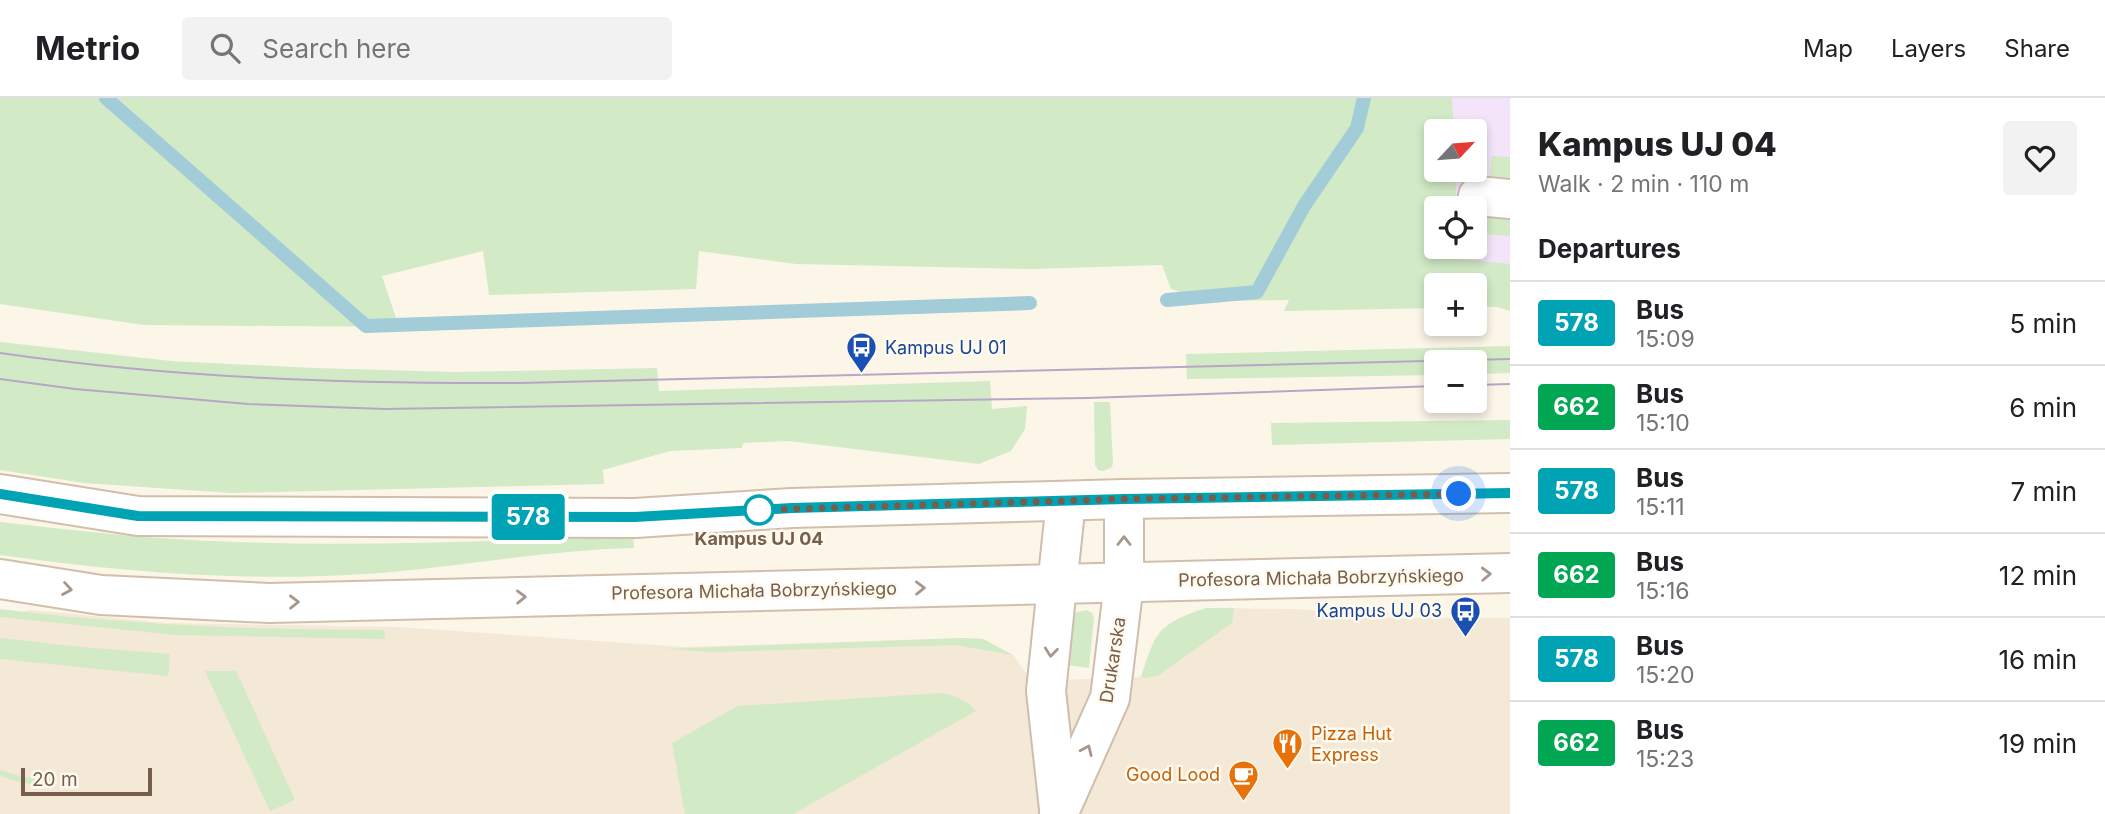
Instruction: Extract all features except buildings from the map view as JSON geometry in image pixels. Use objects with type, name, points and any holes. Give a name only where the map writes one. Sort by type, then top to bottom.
[{"type":"main road","points":[[0,494],[138,516],[635,517],[792,508],[1124,499],[1510,494]]},
{"type":"main road","name":"Drukarska","points":[[1059,813],[1110,698],[1124,583],[1124,499]]},
{"type":"main road","name":"Drukarska","points":[[1059,813],[1046,691],[1066,501]]},
{"type":"main road","name":"Profesora Michała Bobrzyńskiego","points":[[0,579],[101,594],[269,603],[1510,573]]},
{"type":"shaded area","points":[[1396,98],[1510,98],[1510,297],[1487,289],[1487,273],[1434,273],[1431,259],[1487,259],[1487,196],[1424,196],[1424,226]]},
{"type":"shaded area","points":[[1206,608],[1295,609],[1393,618],[1510,618],[1510,814],[0,814],[0,616],[31,610],[167,623],[398,627],[683,647],[983,639],[1013,655],[1032,681],[1141,677],[1154,640],[1162,629],[1177,619]]},
{"type":"green space","points":[[0,98],[1452,98],[1453,119],[1424,119],[1424,182],[1456,182],[1456,196],[1424,196],[1424,259],[1510,264],[1510,311],[1487,307],[1487,273],[1424,273],[1424,308],[1284,311],[1289,300],[1210,301],[1171,289],[1162,265],[1033,269],[796,264],[699,251],[696,289],[489,295],[483,251],[382,276],[399,327],[144,325],[0,304]]},
{"type":"green space","points":[[1492,156],[1510,157],[1510,178],[1490,176]]},
{"type":"green space","points":[[1487,213],[1510,216],[1510,236],[1487,234]]},
{"type":"green space","points":[[0,342],[171,361],[315,368],[454,372],[657,368],[659,391],[990,381],[992,409],[1027,406],[1025,429],[1011,451],[979,464],[788,441],[743,443],[742,448],[670,451],[603,470],[604,484],[231,493],[84,483],[0,470]]},
{"type":"green space","points":[[1510,346],[1510,373],[1487,374],[1487,350],[1424,350],[1424,375],[1187,379],[1186,354]]},
{"type":"green space","points":[[1094,402],[1110,402],[1113,464],[1111,468],[1103,471],[1098,470],[1095,465]]},
{"type":"green space","points":[[1510,420],[1510,439],[1272,445],[1271,423]]},
{"type":"green space","points":[[0,522],[149,537],[288,543],[633,536],[634,548],[567,552],[365,574],[228,576],[136,571],[0,555]]},
{"type":"green space","points":[[1206,608],[1234,608],[1232,623],[1159,675],[1141,677],[1151,649],[1162,631],[1178,619]]},
{"type":"green space","points":[[0,609],[192,626],[384,630],[385,639],[175,635],[0,617]]},
{"type":"green space","points":[[1087,610],[1094,617],[1089,668],[1067,665],[1073,613]]},
{"type":"green space","points":[[0,638],[170,654],[168,676],[0,659]]},
{"type":"green space","points":[[983,639],[1013,655],[955,645],[711,652],[665,649]]},
{"type":"green space","points":[[205,671],[236,671],[295,800],[270,811]]},
{"type":"green space","points":[[941,693],[960,699],[976,711],[793,814],[685,814],[672,743],[738,706]]},
{"type":"green space","points":[[0,770],[23,777],[53,777],[55,782],[20,782],[0,775]]},
{"type":"waterway","points":[[106,98],[366,326],[1030,303]]},
{"type":"waterway","points":[[1167,300],[1257,292],[1304,206],[1357,128],[1364,98]]},
{"type":"tram line","points":[[0,353],[195,374],[325,381],[455,383],[1510,359]]},
{"type":"tram line","points":[[0,379],[75,389],[248,404],[385,409],[1087,398],[1424,386]]},
{"type":"tram line","points":[[1487,385],[1510,384]]},
{"type":"bus line","name":"578","points":[[0,494],[138,516],[635,517],[792,508],[1510,493]]},
{"type":"place","name":"Kampus UJ 01","points":[[862,375]]},
{"type":"place","name":"Kampus UJ 04","points":[[759,510]]},
{"type":"place","name":"Kampus UJ 03","points":[[1465,638]]},
{"type":"place","name":"Pizza Hut Express","points":[[1288,771]]},
{"type":"place","name":"Good Lood","points":[[1243,802]]},
{"type":"route","points":[[759,510],[1124,499],[1459,494]]}]
